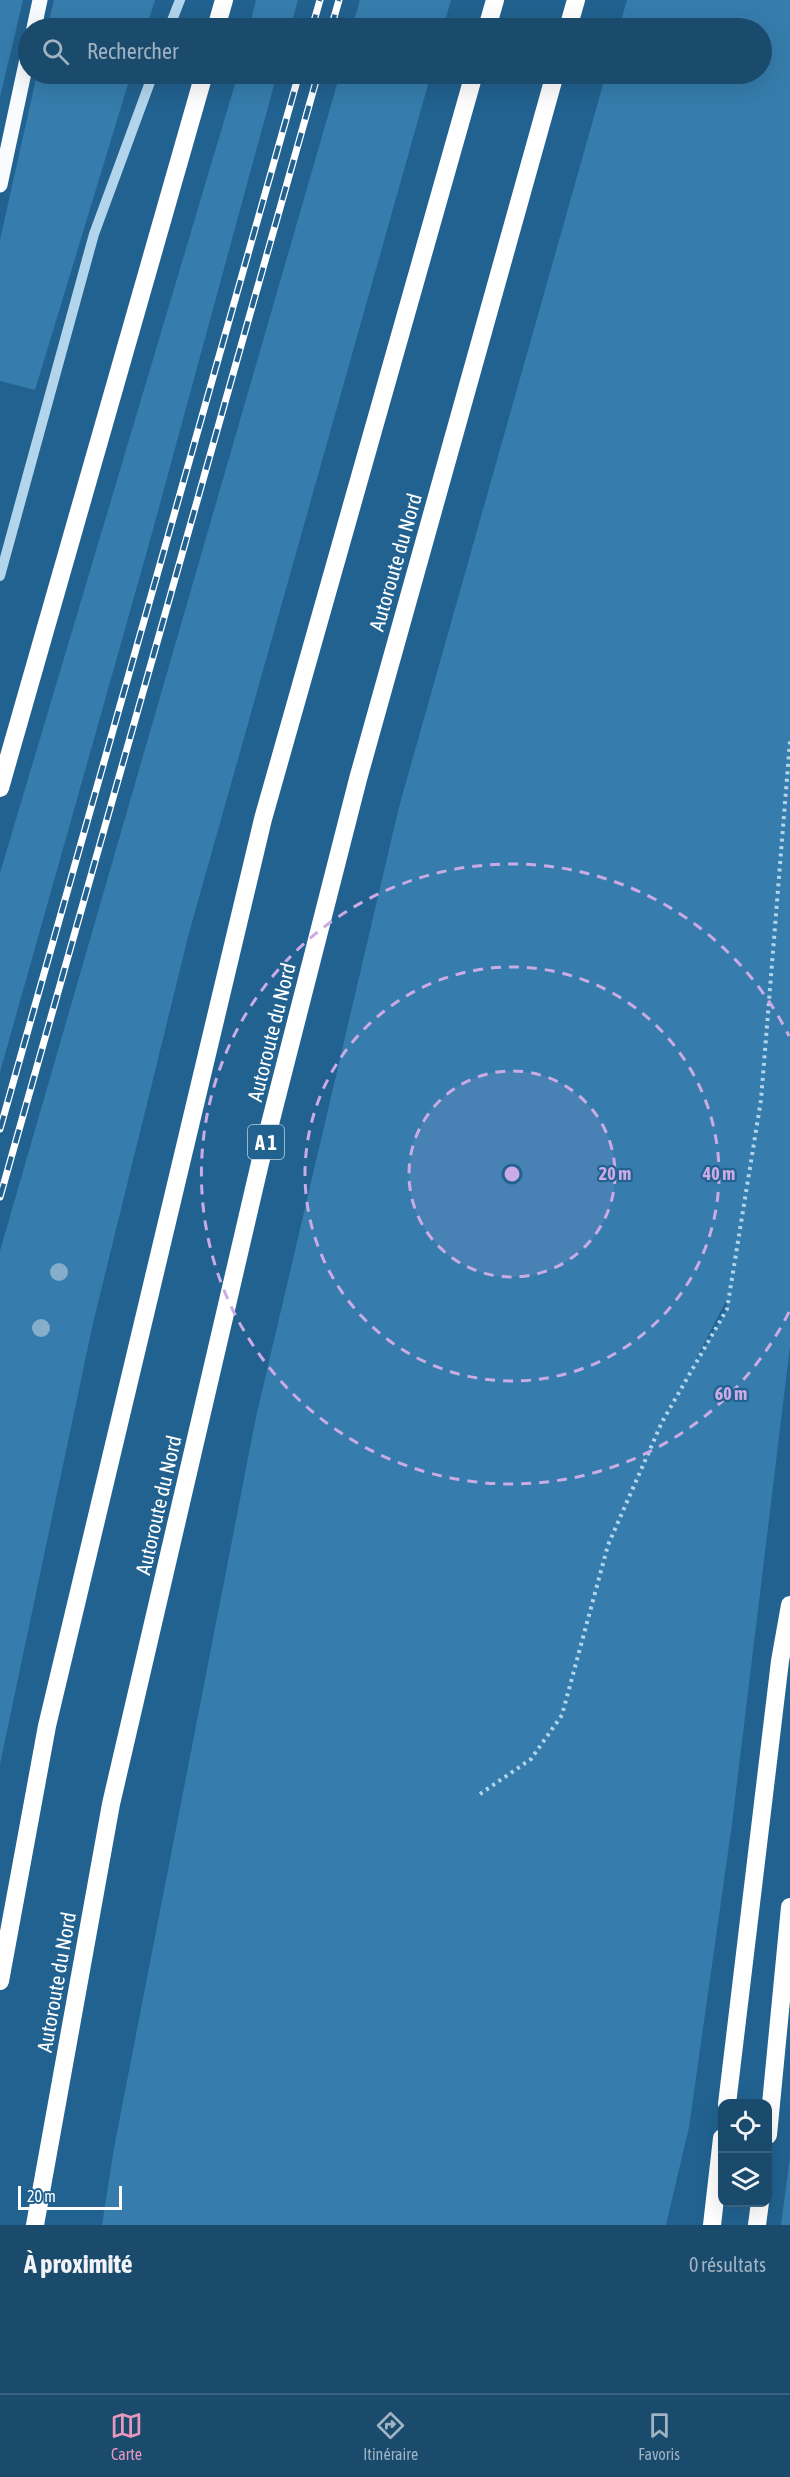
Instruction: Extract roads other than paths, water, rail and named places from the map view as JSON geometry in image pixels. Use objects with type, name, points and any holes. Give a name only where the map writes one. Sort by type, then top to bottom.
[{"type":"highway","points":[[219,18],[224,0]]},
{"type":"highway","points":[[490,18],[495,0]]},
{"type":"highway","points":[[571,18],[576,0]]},
{"type":"highway","points":[[0,788],[201,84]]},
{"type":"highway","points":[[0,1981],[47,1726],[263,819],[471,84]]},
{"type":"highway","name":"Autoroute du Nord","points":[[35,2225],[111,1804],[260,1163],[358,779],[552,84]]},
{"type":"highway","points":[[727,2099],[780,1661],[790,1605]]},
{"type":"highway","points":[[771,2099],[790,1907]]},
{"type":"highway","points":[[712,2225],[721,2153]]},
{"type":"highway","points":[[757,2225],[759,2207]]},
{"type":"main road","points":[[36,18],[40,0]]},
{"type":"main road","points":[[0,185],[22,84]]},
{"type":"lane","points":[[174,18],[180,0]]},
{"type":"lane","points":[[0,576],[94,234],[149,84]]},
{"type":"railway","points":[[315,18],[320,0]]},
{"type":"railway","points":[[334,18],[339,0]]},
{"type":"railway","points":[[0,1129],[296,84]]},
{"type":"railway","points":[[0,1197],[315,84]]}]
